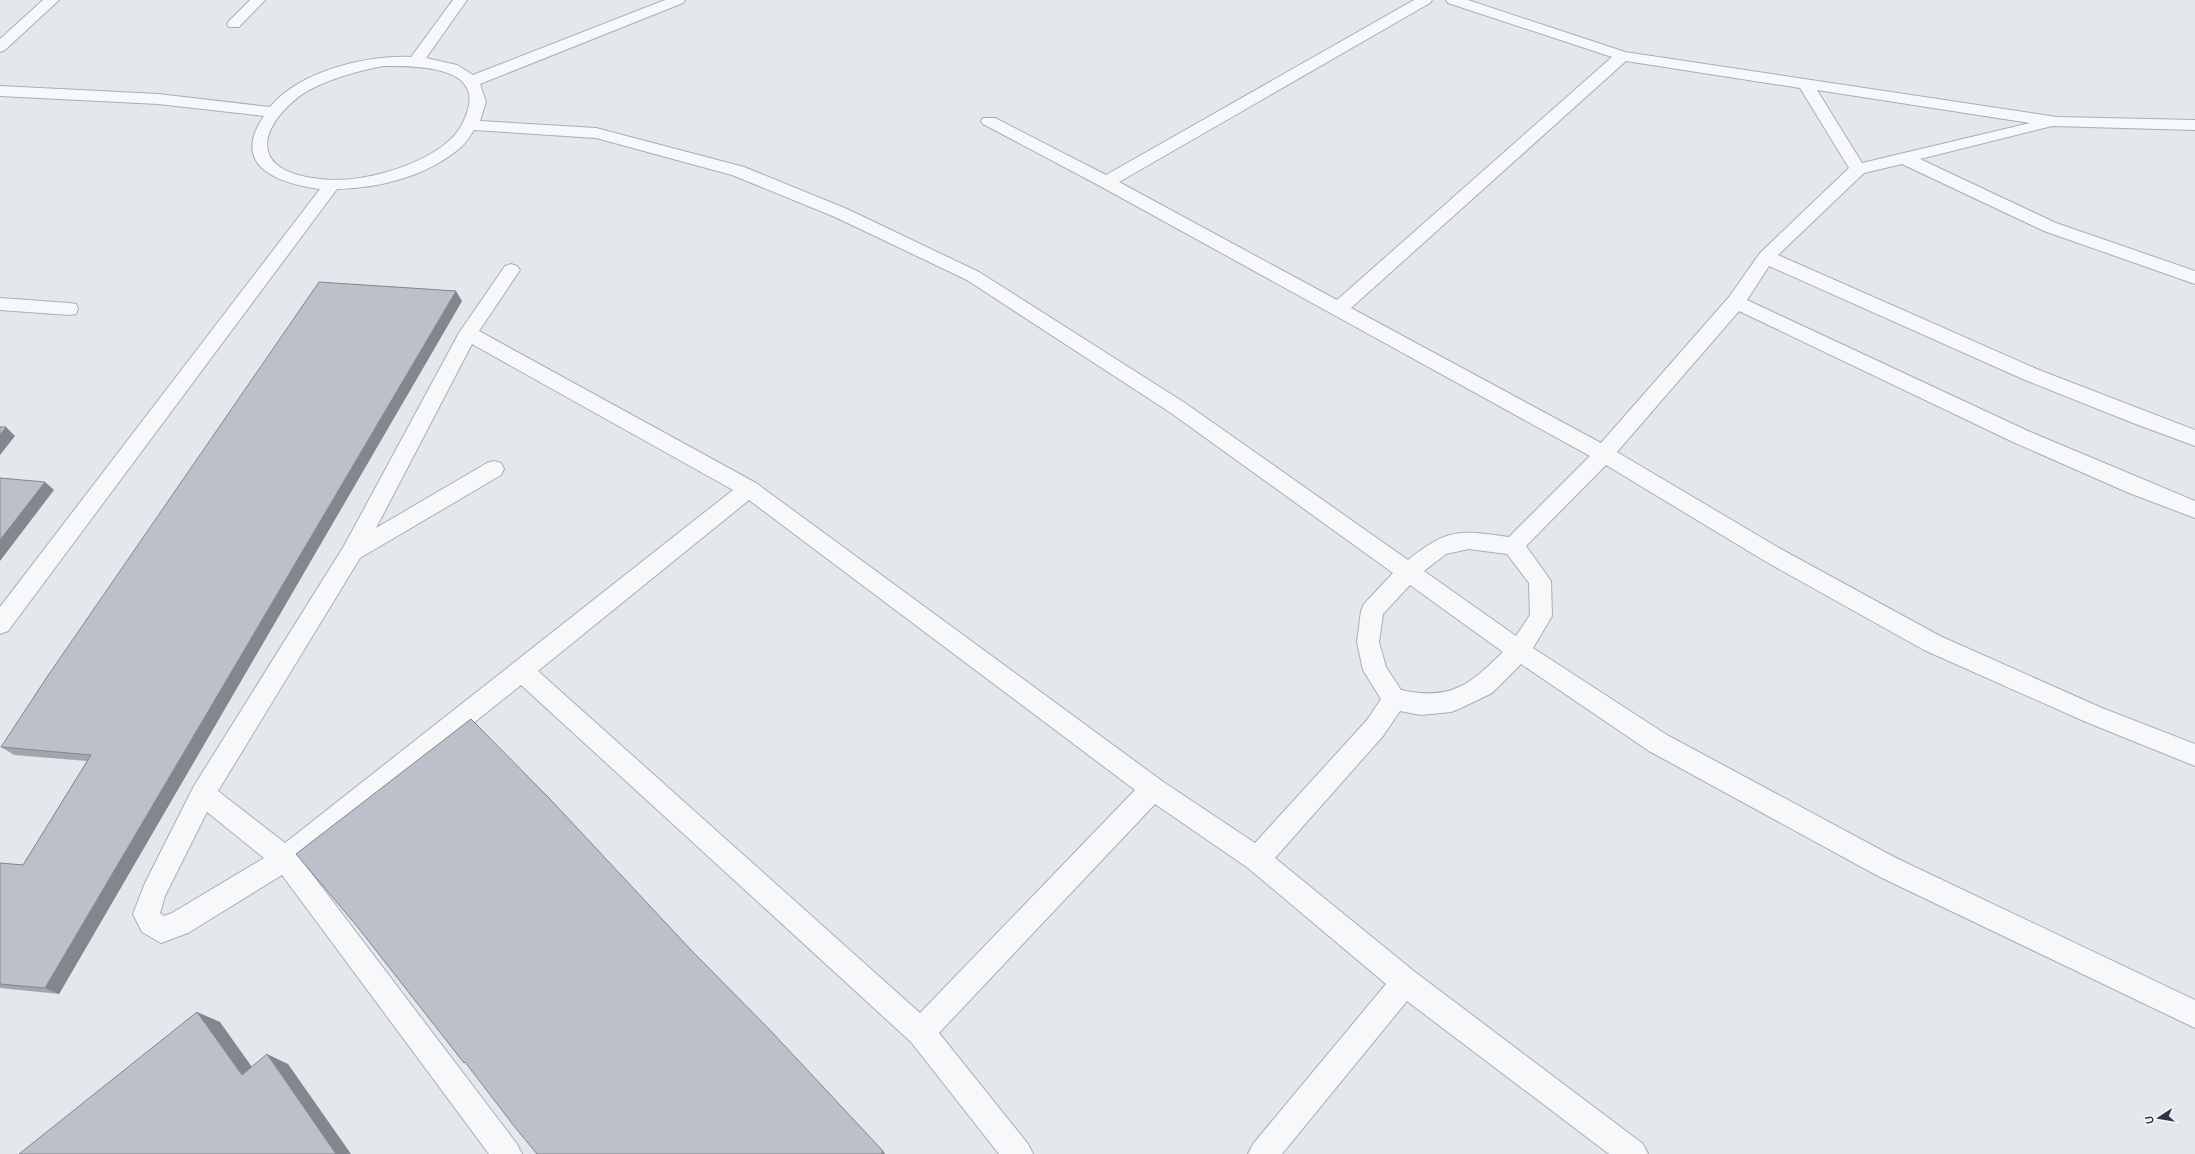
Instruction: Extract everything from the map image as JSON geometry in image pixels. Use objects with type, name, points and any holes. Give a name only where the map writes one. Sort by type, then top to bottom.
[{"type":"street","points":[[0,47],[52,0]]},
{"type":"street","points":[[234,24],[258,0]]},
{"type":"street","points":[[416,60],[460,0]]},
{"type":"street","points":[[470,82],[678,0]]},
{"type":"street","points":[[1106,182],[1425,0]]},
{"type":"street","points":[[1453,0],[1623,56],[2057,122],[2195,125]]},
{"type":"street","points":[[1338,309],[1623,56]]},
{"type":"street","points":[[416,60],[448,67],[470,82],[478,102],[470,125],[454,144],[430,161],[399,174],[365,183],[331,186],[300,182],[281,175],[275,172],[261,157],[259,138],[272,112],[288,98],[316,81],[348,68],[383,62],[416,60]]},
{"type":"street","points":[[1805,83],[1858,168]]},
{"type":"street","points":[[0,91],[158,99],[272,112]]},
{"type":"street","points":[[989,121],[1106,182],[1604,454],[1771,554],[1932,642],[2094,715],[2195,755]]},
{"type":"street","points":[[1513,546],[1604,454],[1736,302],[1766,257],[1858,168],[2057,122]]},
{"type":"street","points":[[470,125],[596,133],[738,171],[841,213],[973,276],[1178,408],[1519,652],[1658,743],[1887,867],[2195,1014]]},
{"type":"street","points":[[1902,158],[2050,227],[2195,278]]},
{"type":"street","points":[[0,624],[331,186]]},
{"type":"street","points":[[1766,257],[2053,384],[2144,421],[2195,438]]},
{"type":"street","points":[[511,270],[468,333],[352,552],[203,794],[154,892],[146,914],[156,928],[161,930],[179,924],[285,859],[749,489]]},
{"type":"street","points":[[1736,302],[1989,421],[2135,487],[2195,510]]},
{"type":"street","points":[[0,304],[69,309]]},
{"type":"street","points":[[468,333],[749,489],[1153,789],[1257,859],[1405,982],[1633,1154]]},
{"type":"street","points":[[352,552],[494,469]]},
{"type":"street","points":[[1469,540],[1513,546],[1540,581],[1541,616],[1519,652],[1484,686],[1451,702],[1421,705],[1394,700],[1375,670],[1368,642],[1372,611],[1408,572],[1438,548],[1453,542],[1469,540]]},
{"type":"street","points":[[521,670],[921,1032],[1018,1154]]},
{"type":"street","points":[[1257,859],[1375,728],[1394,700]]},
{"type":"street","points":[[921,1032],[1153,789]]},
{"type":"street","points":[[203,794],[285,859],[507,1154]]},
{"type":"street","points":[[1262,1154],[1405,982]]},
{"type":"building","points":[[319,282],[456,291],[45,988],[0,984],[0,863],[23,865],[91,755],[1,747],[47,677]]},
{"type":"building","points":[[0,427],[6,427],[0,435]]},
{"type":"building","points":[[0,478],[45,482],[0,540]]},
{"type":"building","points":[[471,719],[550,799],[691,950],[768,1028],[883,1151],[881,1154],[537,1154],[356,925],[296,854]]},
{"type":"building","points":[[197,1012],[242,1075],[267,1054],[336,1154],[19,1154]]}]
